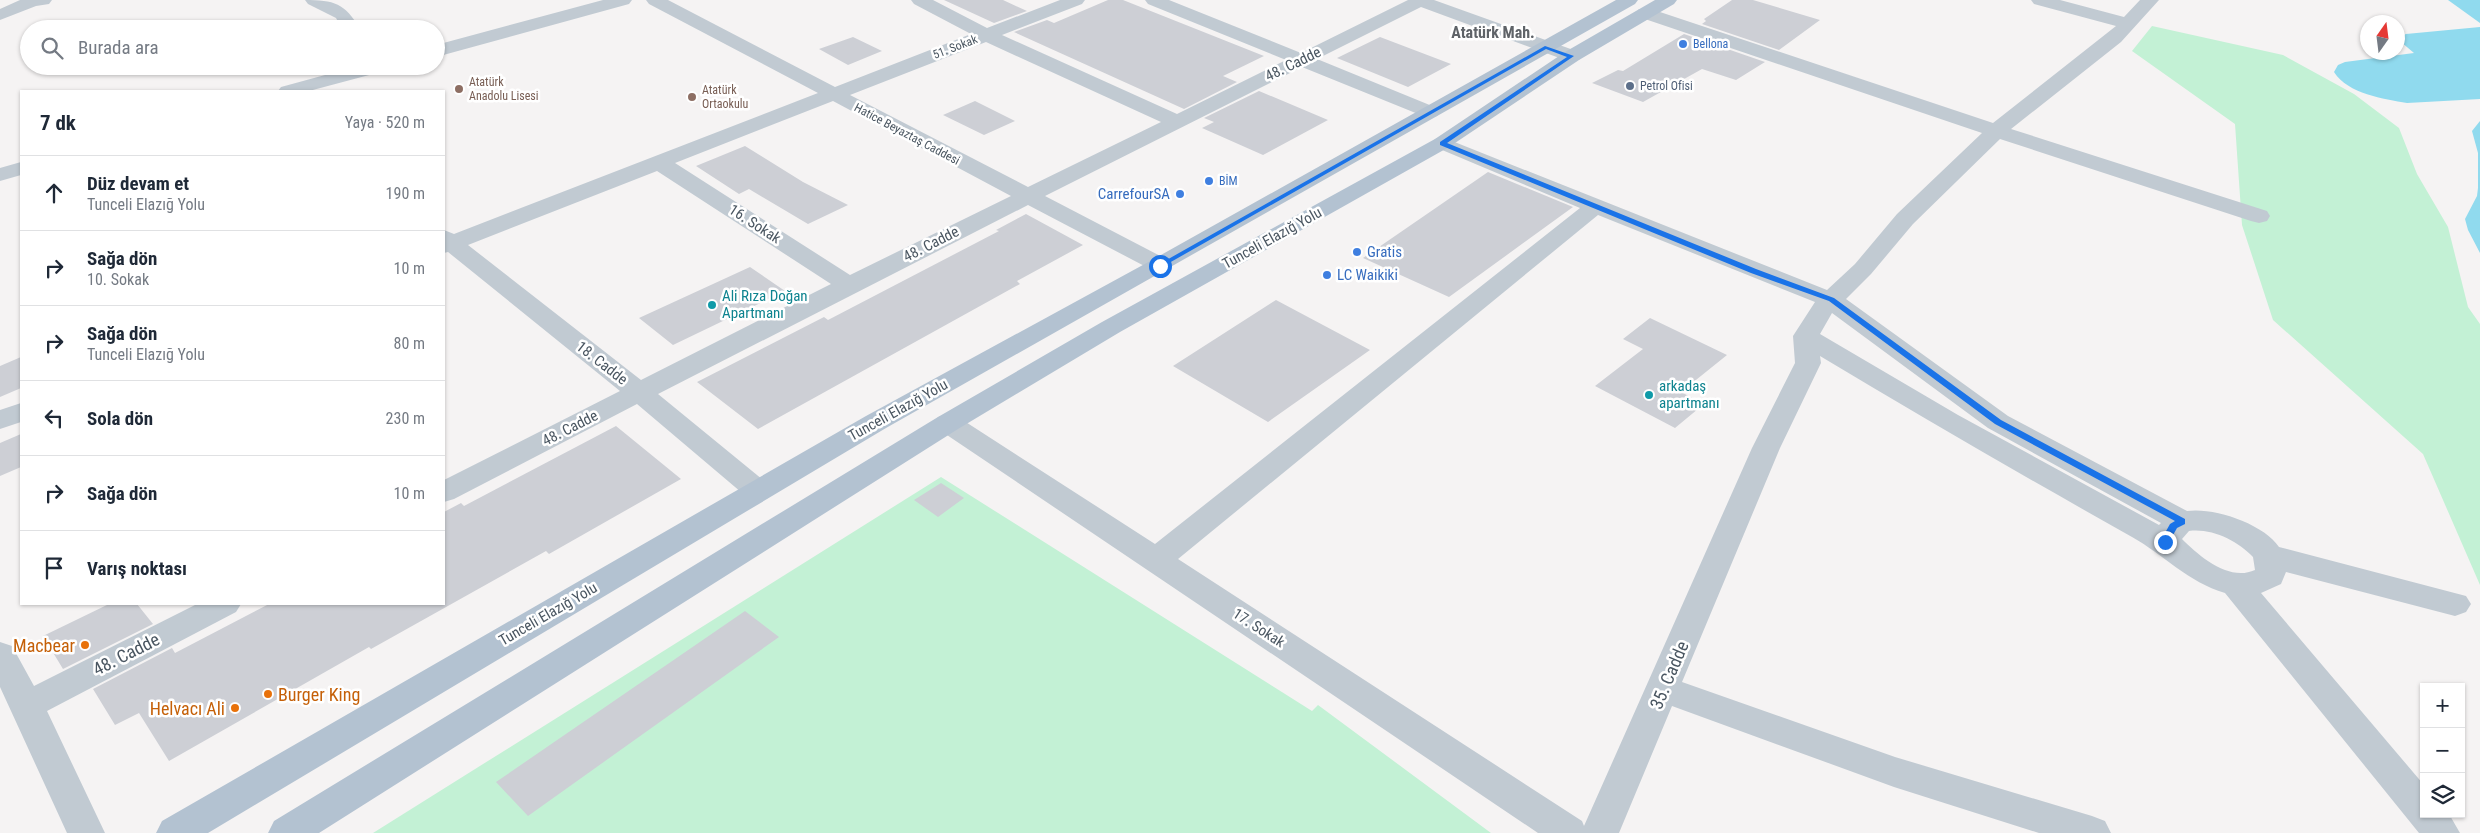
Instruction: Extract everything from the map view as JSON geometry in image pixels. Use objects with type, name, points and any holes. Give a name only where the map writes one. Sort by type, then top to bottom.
[{"type":"main road","name":"Tunceli Elazığ Yolu","points":[[175,833],[876,422],[1160,266],[1430,112],[1545,48],[1637,7],[1668,0]]},
{"type":"main road","name":"Tunceli Elazığ Yolu","points":[[287,833],[948,423],[1111,327],[1442,143],[1572,56],[1637,7]]},
{"type":"street","points":[[0,15],[35,0]]},
{"type":"street","points":[[314,0],[343,16],[346,20]]},
{"type":"street","points":[[445,49],[623,0]]},
{"type":"street","name":"Hatice Beyaztaş Caddesi","points":[[655,0],[1160,266]]},
{"type":"street","points":[[920,0],[986,35],[1176,121]]},
{"type":"street","name":"51. Sokak","points":[[446,242],[660,163],[1076,0]]},
{"type":"street","points":[[1154,0],[1430,112]]},
{"type":"street","points":[[2040,0],[2128,24]]},
{"type":"street","points":[[1442,143],[1754,271],[1832,300],[1998,422],[2173,532],[2187,563],[2201,572],[2234,583],[2249,584],[2262,582],[2270,576],[2273,567],[2269,556],[2260,545],[2229,526],[2212,521],[2173,532],[1948,421],[1806,336],[1822,309],[1832,300],[1863,269],[1905,219],[1996,131],[2115,38],[2150,0]]},
{"type":"street","points":[[1419,1],[1545,48],[1572,56]]},
{"type":"street","name":"48. Cadde","points":[[445,491],[1026,196],[1419,1]]},
{"type":"street","points":[[1637,7],[1996,131],[2259,216]]},
{"type":"street","points":[[291,90],[329,75]]},
{"type":"street","name":"16. Sokak","points":[[660,163],[850,285]]},
{"type":"street","points":[[0,175],[20,168]]},
{"type":"street","points":[[1156,560],[1597,206]]},
{"type":"street","name":"18. Cadde","points":[[446,242],[639,392],[758,491]]},
{"type":"street","name":"35. Cadde","points":[[1600,833],[1766,448],[1808,363],[1806,336]]},
{"type":"street","points":[[0,420],[20,412]]},
{"type":"street","name":"17. Sokak","points":[[948,423],[1569,833]]},
{"type":"street","points":[[2269,556],[2455,604]]},
{"type":"street","points":[[2234,583],[2420,807]]},
{"type":"street","name":"48. Cadde","points":[[26,705],[223,605]]},
{"type":"street","points":[[0,656],[26,705],[86,833]]},
{"type":"street","points":[[1663,688],[1894,772],[2092,833]]},
{"type":"street","points":[[2429,818],[2441,833]]},
{"type":"green space","points":[[2152,26],[2283,55],[2354,94],[2399,128],[2417,174],[2448,227],[2468,307],[2480,324],[2480,585],[2423,454],[2273,320],[2242,225],[2235,124],[2132,51]]},
{"type":"green space","points":[[941,477],[1312,711],[1318,705],[1491,833],[373,833]]},
{"type":"water","points":[[2448,0],[2480,0],[2480,23]]},
{"type":"water","points":[[2480,27],[2480,99],[2407,103],[2377,97],[2357,90],[2348,86],[2334,72],[2338,65],[2345,62],[2405,60],[2405,54],[2414,53],[2405,45],[2406,34]]},
{"type":"water","points":[[2480,121],[2480,253],[2468,230],[2465,219],[2477,196],[2478,153],[2472,131]]},
{"type":"building","points":[[944,0],[1003,0],[1027,11],[994,23]]},
{"type":"building","points":[[1108,0],[1123,0],[1264,56],[1223,76],[1237,82],[1184,109],[1014,32],[1047,20],[1054,23]]},
{"type":"building","points":[[1732,0],[1753,0],[1820,20],[1779,50],[1702,24],[1706,21],[1704,19]]},
{"type":"building","points":[[1684,34],[1765,62],[1736,80],[1702,69],[1643,102],[1592,83],[1618,70],[1623,71]]},
{"type":"building","points":[[853,37],[882,51],[848,65],[819,49]]},
{"type":"building","points":[[1380,37],[1451,64],[1408,87],[1337,58]]},
{"type":"building","points":[[1259,91],[1328,120],[1263,155],[1202,128],[1214,122],[1204,118]]},
{"type":"building","points":[[975,101],[1015,121],[984,135],[943,115]]},
{"type":"building","points":[[745,146],[803,182],[848,205],[808,224],[749,189],[739,194],[696,166]]},
{"type":"building","points":[[1488,172],[1573,207],[1449,297],[1363,258]]},
{"type":"building","points":[[1026,214],[1083,245],[1017,281],[1020,284],[758,429],[697,382],[824,317],[828,320],[999,231],[996,230]]},
{"type":"building","name":"Ali Rıza Doğan Apartmanı","points":[[750,267],[785,291],[673,345],[639,318]]},
{"type":"building","points":[[1276,300],[1370,350],[1268,422],[1173,366]]},
{"type":"building","points":[[1650,318],[1727,355],[1681,392],[1704,404],[1675,428],[1595,386],[1643,349],[1623,339]]},
{"type":"building","points":[[20,357],[20,388],[0,397],[0,366]]},
{"type":"building","points":[[616,426],[681,479],[549,554],[546,551],[371,649],[369,647],[169,761],[139,713],[115,725],[93,689],[172,648],[175,653],[267,605],[445,605],[445,511],[461,503],[464,506]]},
{"type":"building","points":[[20,434],[20,467],[0,476],[0,443]]},
{"type":"building","points":[[941,483],[964,498],[938,517],[914,500]]},
{"type":"building","name":"Macbear","points":[[107,605],[138,605],[153,624],[63,669],[43,636]]},
{"type":"building","points":[[745,611],[779,637],[528,816],[496,782]]},
{"type":"place","name":"Bellona","points":[[1683,44]]},
{"type":"place","name":"Petrol Ofisi","points":[[1630,86]]},
{"type":"place","name":"Atatürk Anadolu Lisesi","points":[[459,89]]},
{"type":"place","name":"Atatürk Ortaokulu","points":[[692,97]]},
{"type":"place","name":"BİM","points":[[1209,181]]},
{"type":"place","name":"CarrefourSA","points":[[1180,194]]},
{"type":"place","name":"Gratis","points":[[1357,252]]},
{"type":"place","name":"LC Waikiki","points":[[1327,275]]},
{"type":"place","name":"Ali Rıza Doğan Apartmanı","points":[[712,305]]},
{"type":"place","name":"arkadaş apartmanı","points":[[1649,395]]},
{"type":"place","name":"Macbear","points":[[85,645]]},
{"type":"place","name":"Burger King","points":[[268,694]]},
{"type":"place","name":"Helvacı Ali","points":[[235,708]]},
{"type":"district","name":"Atatürk Mah.","points":[[1493,32]]},
{"type":"route","points":[[1160,266],[1545,48],[1572,56],[1442,143],[1754,271],[1832,300],[1998,422],[2182,521],[2173,526],[2165,542]]}]
